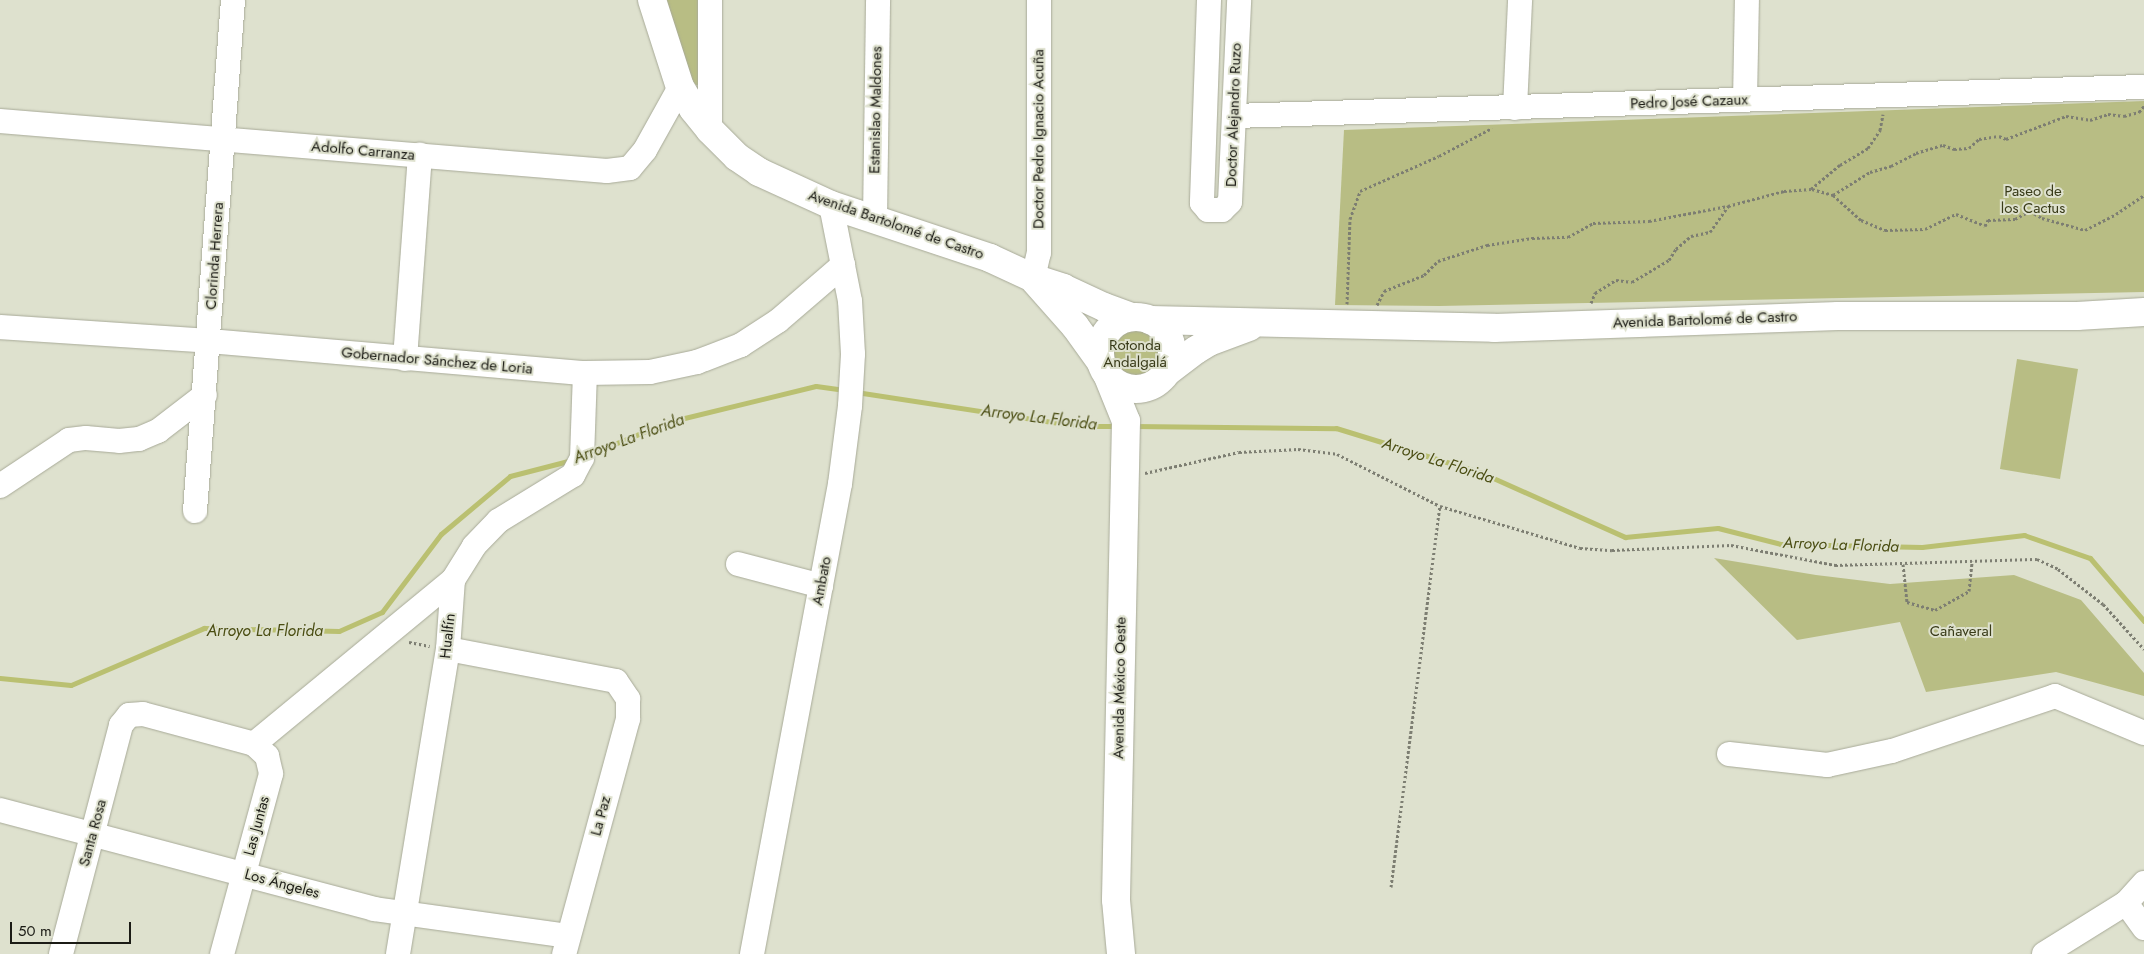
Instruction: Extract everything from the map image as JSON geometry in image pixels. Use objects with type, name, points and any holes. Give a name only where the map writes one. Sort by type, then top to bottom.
[{"type":"main road","name":"Avenida Bartolomé de Castro","points":[[652,0],[680,87],[693,109],[736,157],[759,172],[831,205],[975,252],[1032,278],[1063,288],[1104,308],[1141,318],[1235,320],[1266,324],[1494,328],[1838,316],[2077,316],[2144,312]]},
{"type":"main road","name":"Avenida Bartolomé de Castro","points":[[1032,278],[1070,319],[1104,368]]},
{"type":"main road","points":[[1126,434],[1164,376],[1173,354],[1170,341],[1164,330],[1141,318],[1118,321],[1105,334],[1100,345],[1104,368],[1119,384],[1132,389],[1146,387],[1164,376]]},
{"type":"main road","name":"Avenida Bartolomé de Castro","points":[[1164,376],[1184,358],[1209,342],[1242,329],[1266,324]]},
{"type":"main road","name":"Avenida México Oeste","points":[[1104,368],[1126,434],[1116,900],[1121,954]]},
{"type":"street","name":"Clorinda Herrera","points":[[195,511],[233,0]]},
{"type":"street","points":[[710,0],[710,130]]},
{"type":"street","name":"Estanislao Maldones","points":[[875,219],[878,0]]},
{"type":"street","name":"Doctor Pedro Ignacio Acuña","points":[[1032,278],[1039,253],[1039,0]]},
{"type":"street","name":"Doctor Alejandro Ruzo","points":[[1209,0],[1202,203],[1208,210],[1222,210],[1230,202],[1239,0]]},
{"type":"street","points":[[1515,108],[1520,0]]},
{"type":"street","points":[[1745,100],[1747,0]]},
{"type":"street","name":"Adolfo Carranza","points":[[0,121],[607,171],[630,168],[645,150],[680,87]]},
{"type":"street","name":"Pedro José Cazaux","points":[[1234,116],[2144,87]]},
{"type":"street","points":[[405,359],[420,155]]},
{"type":"street","name":"Ambato","points":[[752,954],[840,484],[850,406],[852,326],[843,265],[831,205]]},
{"type":"street","name":"Gobernador Sánchez de Loria","points":[[0,327],[209,340],[405,359],[585,373],[657,371],[696,362],[741,345],[778,322],[843,265]]},
{"type":"street","name":"Hualfín","points":[[398,954],[448,649],[453,580],[474,546],[498,521],[573,474],[582,458],[585,373]]},
{"type":"street","points":[[0,486],[69,440],[86,438],[119,441],[139,439],[158,431],[205,395]]},
{"type":"street","points":[[738,564],[821,586]]},
{"type":"street","points":[[260,750],[378,642],[453,580]]},
{"type":"street","name":"La Paz","points":[[448,649],[616,681],[628,699],[628,719],[566,945]]},
{"type":"street","points":[[1729,754],[1827,765],[1892,751],[2055,696],[2144,733]]},
{"type":"street","name":"Santa Rosa","points":[[61,954],[121,725],[129,715],[143,714],[260,750]]},
{"type":"street","name":"Las Juntas","points":[[222,954],[271,774],[260,750]]},
{"type":"street","name":"Los Ángeles","points":[[0,810],[374,909],[405,912],[566,945]]},
{"type":"street","points":[[2044,954],[2126,903],[2144,883]]},
{"type":"street","points":[[2126,903],[2144,928]]},
{"type":"path","points":[[1812,189],[1840,165],[1868,148],[1880,130],[1888,94]]},
{"type":"path","points":[[1833,194],[1870,172],[1891,166],[1916,153],[1943,145],[1954,149],[1968,148],[1979,139],[2000,136],[2006,139],[2066,116],[2090,120],[2108,114],[2124,116],[2139,112],[2144,106]]},
{"type":"path","points":[[1356,325],[1350,219],[1360,191],[1439,156],[1501,124],[1515,108]]},
{"type":"path","points":[[1356,325],[1384,291],[1424,275],[1438,261],[1470,253],[1487,245],[1532,238],[1568,237],[1593,223],[1648,222],[1728,206],[1784,191],[1812,189],[1833,194],[1860,220],[1885,230],[1925,229],[1956,214],[1985,226],[1988,220],[2015,219],[2030,211],[2042,218],[2085,230],[2116,214],[2144,195]]},
{"type":"path","points":[[1590,324],[1591,303],[1594,293],[1616,280],[1632,282],[1669,260],[1676,249],[1691,236],[1710,232],[1728,206]]},
{"type":"path","points":[[1124,476],[1166,469],[1238,452],[1298,449],[1337,454],[1440,506],[1580,548],[1612,550],[1732,545],[1835,565],[2037,559],[2058,568],[2103,604],[2144,648]]},
{"type":"path","points":[[1391,888],[1440,506]]},
{"type":"path","points":[[1903,564],[1907,602],[1935,610],[1969,591],[1972,561]]},
{"type":"path","points":[[378,642],[410,642],[448,649]]},
{"type":"green space","points":[[662,0],[702,0],[701,85],[696,85],[691,80]]},
{"type":"green space","name":"Paseo de los Cactus","points":[[2144,101],[2144,292],[1439,306],[1335,305],[1344,130]]},
{"type":"green space","name":"Rotonda Andalgalá","points":[[1136,326],[1146,328],[1155,334],[1161,343],[1163,353],[1161,363],[1155,372],[1146,378],[1136,380],[1126,378],[1117,372],[1111,363],[1109,353],[1111,343],[1117,334],[1126,328]]},
{"type":"green space","points":[[2017,359],[2078,369],[2060,479],[2000,469]]},
{"type":"green space","name":"Cañaveral","points":[[1714,558],[1816,575],[1890,584],[2014,575],[2081,600],[2144,673],[2144,696],[2056,672],[1926,692],[1900,622],[1797,640]]},
{"type":"waterway","name":"Arroyo La Florida","points":[[590,454],[668,422],[816,386],[845,390]]},
{"type":"waterway","name":"Arroyo La Florida","points":[[856,392],[1078,426],[1117,426]]},
{"type":"waterway","name":"Arroyo La Florida","points":[[1133,426],[1336,428],[1482,473],[1625,537],[1718,528],[1781,544],[1922,547],[2024,535],[2090,558],[2144,621]]},
{"type":"waterway","name":"Arroyo La Florida","points":[[0,678],[71,685],[204,628],[339,631],[382,612],[441,534],[510,476],[572,460]]}]
